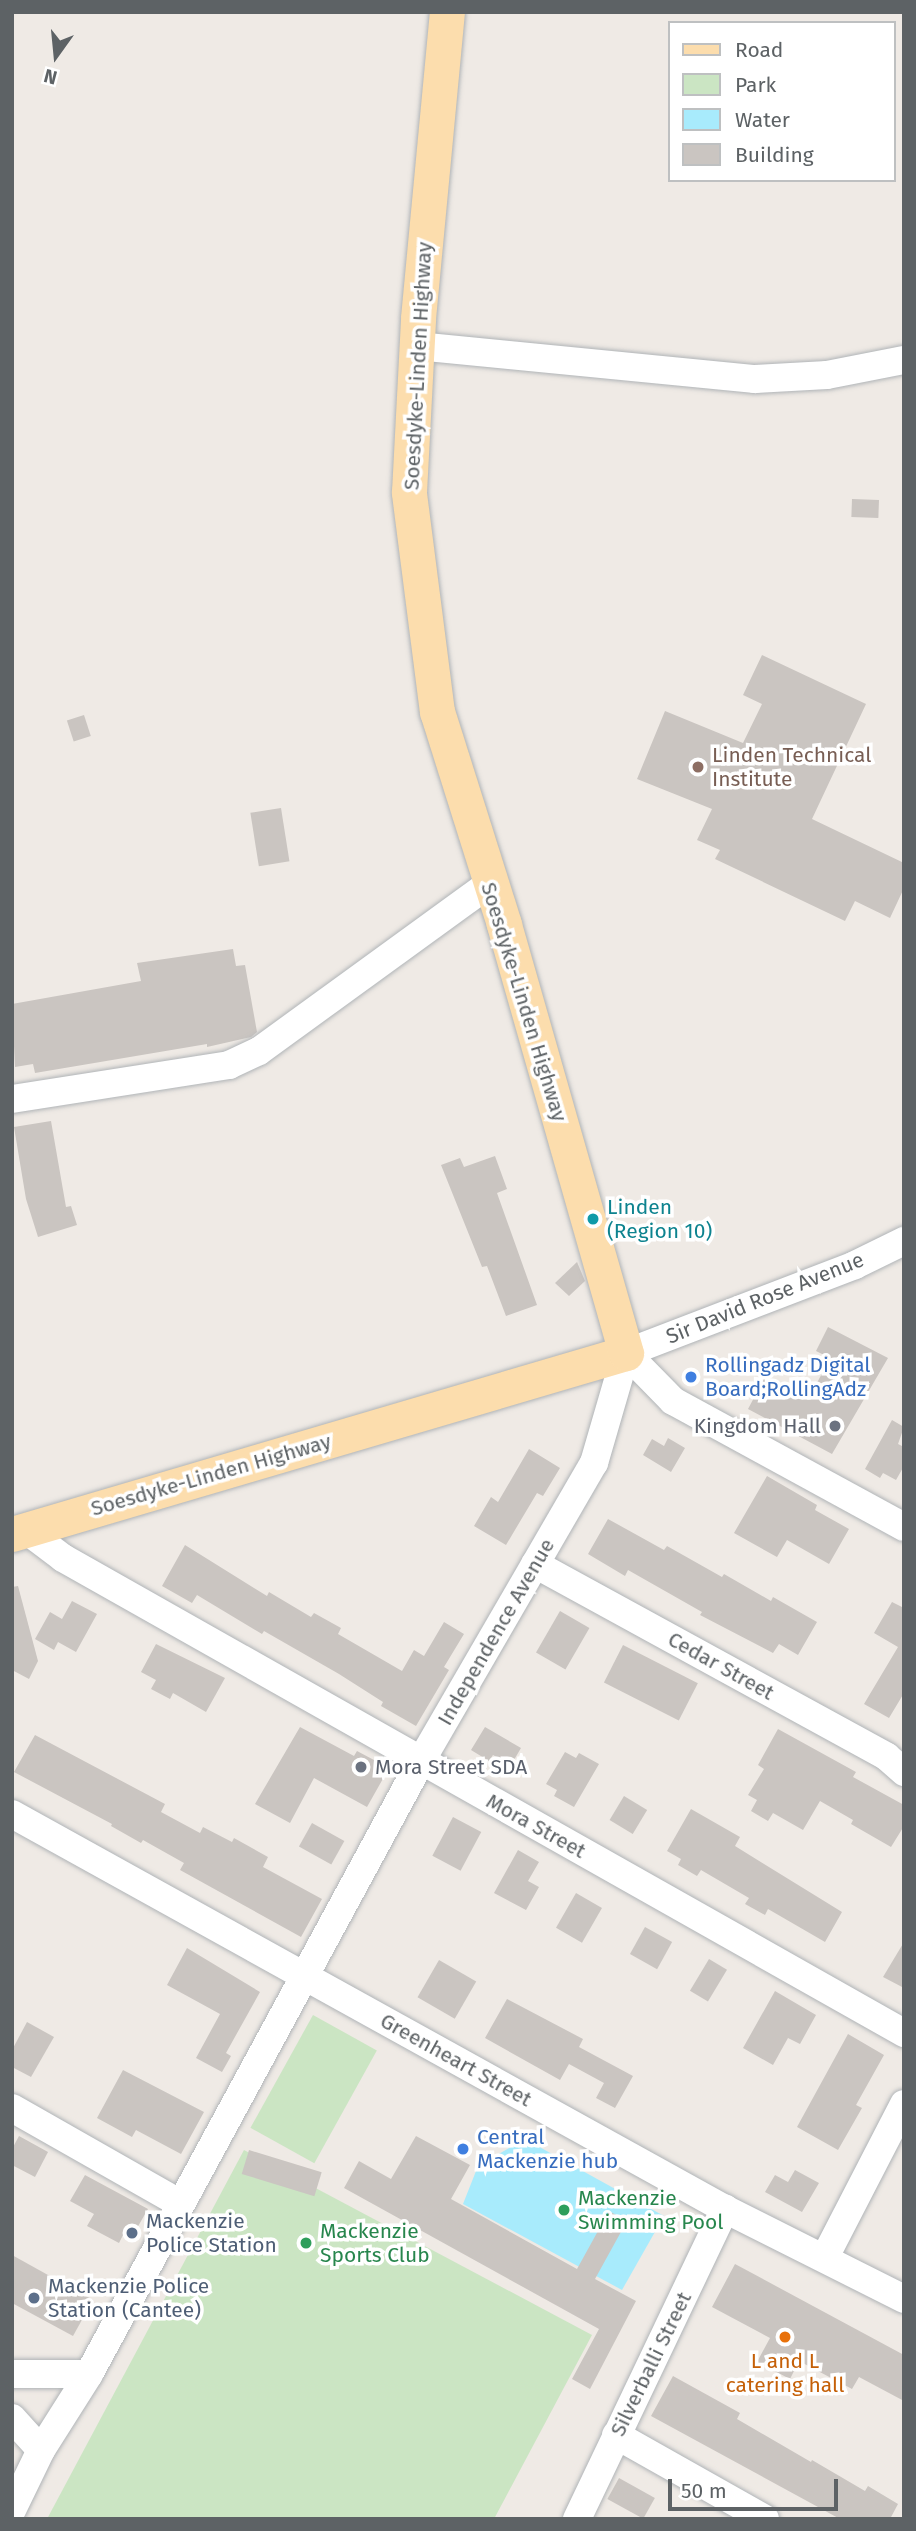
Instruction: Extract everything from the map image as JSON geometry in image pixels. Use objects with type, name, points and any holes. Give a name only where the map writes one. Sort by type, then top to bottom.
[{"type":"main road","name":"Soesdyke-Linden Highway","points":[[19,1532],[626,1353],[504,924],[489,884],[437,712],[410,492],[417,346],[447,12]]},
{"type":"street","points":[[417,346],[755,380],[827,375],[904,360]]},
{"type":"street","points":[[12,1099],[229,1065],[259,1051],[489,884]]},
{"type":"street","name":"Sir David Rose Avenue","points":[[626,1353],[855,1265],[904,1241]]},
{"type":"street","points":[[626,1353],[673,1401],[904,1527]]},
{"type":"street","name":"Independence Avenue","points":[[12,2510],[41,2449],[89,2374],[179,2203],[421,1761],[594,1463],[626,1353]]},
{"type":"street","name":"Mora Street","points":[[19,1532],[904,2033]]},
{"type":"street","name":"Cedar Street","points":[[535,1564],[887,1757],[904,1772]]},
{"type":"street","name":"Greenheart Street","points":[[12,1814],[725,2209],[904,2299]]},
{"type":"street","points":[[825,2257],[904,2104]]},
{"type":"street","points":[[12,2108],[179,2203]]},
{"type":"street","name":"Silverballi Street","points":[[577,2519],[725,2209]]},
{"type":"street","points":[[12,2374],[89,2374]]},
{"type":"street","points":[[12,2418],[41,2449]]},
{"type":"street","points":[[616,2435],[765,2519]]},
{"type":"green space","points":[[313,2015],[377,2050],[314,2163],[250,2128]]},
{"type":"green space","name":"Mackenzie Sports Club","points":[[244,2150],[592,2335],[494,2519],[47,2519]]},
{"type":"water","name":"Mackenzie Swimming Pool","points":[[525,2139],[664,2216],[622,2290],[463,2204],[478,2166]]},
{"type":"building","points":[[852,499],[879,500],[878,518],[851,517]]},
{"type":"building","points":[[762,655],[866,704],[812,819],[904,863],[904,888],[890,918],[855,901],[845,921],[715,859],[720,850],[697,840],[712,809],[637,779],[665,711],[743,743],[762,704],[743,695]]},
{"type":"building","points":[[84,715],[91,736],[74,741],[67,721]]},
{"type":"building","points":[[281,808],[289,861],[259,866],[250,813]]},
{"type":"building","points":[[233,949],[236,966],[245,965],[257,1032],[251,1037],[207,1047],[207,1044],[35,1073],[33,1064],[15,1067],[12,1004],[141,981],[137,963]]},
{"type":"building","points":[[51,1121],[66,1207],[71,1206],[77,1225],[38,1237],[26,1199],[14,1127]]},
{"type":"building","points":[[495,1156],[507,1189],[497,1193],[537,1305],[506,1316],[487,1266],[482,1267],[441,1165],[460,1158],[464,1167]]},
{"type":"building","points":[[577,1262],[585,1281],[569,1296],[555,1283]]},
{"type":"building","points":[[828,1327],[888,1358],[832,1454],[748,1409],[765,1377],[808,1400],[830,1358],[816,1351]]},
{"type":"building","points":[[892,1420],[904,1427],[898,1444],[904,1447],[904,1466],[896,1480],[883,1473],[880,1478],[865,1469]]},
{"type":"building","points":[[668,1438],[685,1448],[671,1472],[643,1455],[652,1439],[664,1446]]},
{"type":"building","points":[[529,1449],[560,1468],[543,1496],[537,1493],[506,1545],[474,1526],[491,1497],[498,1502]]},
{"type":"building","points":[[767,1476],[817,1505],[815,1510],[849,1529],[829,1564],[787,1540],[777,1557],[734,1533]]},
{"type":"building","points":[[608,1519],[664,1550],[667,1546],[722,1577],[724,1574],[771,1601],[773,1597],[817,1622],[798,1655],[779,1644],[773,1653],[700,1615],[702,1612],[628,1570],[625,1576],[588,1554]]},
{"type":"building","points":[[185,1545],[267,1596],[269,1592],[311,1617],[314,1613],[341,1628],[338,1634],[402,1671],[414,1650],[424,1656],[444,1622],[464,1634],[444,1667],[449,1670],[416,1726],[381,1706],[383,1702],[339,1674],[264,1631],[262,1634],[197,1595],[192,1603],[162,1586]]},
{"type":"building","points":[[18,1586],[38,1661],[29,1679],[12,1670],[12,1587]]},
{"type":"building","points":[[72,1601],[97,1614],[76,1652],[58,1642],[54,1650],[35,1639],[50,1612],[62,1619]]},
{"type":"building","points":[[892,1602],[904,1608],[904,1693],[889,1718],[864,1704],[898,1647],[874,1633]]},
{"type":"building","points":[[560,1611],[589,1628],[565,1670],[536,1653]]},
{"type":"building","points":[[156,1644],[225,1678],[206,1712],[173,1693],[170,1699],[151,1689],[156,1680],[141,1672]]},
{"type":"building","points":[[623,1645],[698,1683],[679,1721],[604,1682]]},
{"type":"building","points":[[300,1727],[354,1756],[357,1751],[389,1768],[367,1807],[314,1778],[290,1823],[255,1804]]},
{"type":"building","points":[[485,1727],[521,1748],[511,1765],[493,1755],[489,1761],[471,1750]]},
{"type":"building","points":[[778,1729],[856,1772],[853,1777],[904,1805],[904,1826],[891,1847],[851,1824],[853,1820],[820,1801],[803,1830],[773,1813],[768,1821],[751,1811],[757,1800],[748,1795],[764,1769],[758,1765]]},
{"type":"building","points":[[35,1735],[165,1804],[161,1812],[200,1833],[203,1827],[232,1842],[234,1838],[268,1857],[263,1867],[322,1899],[301,1937],[180,1870],[184,1863],[143,1840],[141,1843],[111,1826],[112,1824],[14,1772]]},
{"type":"building","points":[[565,1752],[576,1758],[579,1753],[599,1764],[574,1807],[554,1796],[557,1790],[546,1784]]},
{"type":"building","points":[[624,1796],[647,1810],[633,1834],[610,1820]]},
{"type":"building","points":[[691,1809],[740,1837],[735,1846],[842,1912],[825,1942],[768,1909],[765,1915],[745,1904],[749,1898],[701,1870],[697,1876],[678,1865],[681,1859],[667,1851]]},
{"type":"building","points":[[453,1817],[481,1832],[461,1871],[432,1856]]},
{"type":"building","points":[[312,1823],[344,1841],[331,1865],[299,1847]]},
{"type":"building","points":[[518,1850],[539,1862],[528,1881],[539,1887],[526,1910],[494,1893]]},
{"type":"building","points":[[576,1893],[602,1908],[582,1943],[556,1928]]},
{"type":"building","points":[[645,1927],[672,1942],[657,1969],[630,1954]]},
{"type":"building","points":[[904,1942],[904,1988],[883,1977]]},
{"type":"building","points":[[187,1948],[260,1992],[226,2053],[231,2056],[222,2072],[196,2058],[220,2014],[167,1985]]},
{"type":"building","points":[[709,1959],[727,1970],[708,2002],[690,1991]]},
{"type":"building","points":[[439,1960],[476,1982],[455,2019],[418,1997]]},
{"type":"building","points":[[775,1991],[816,2015],[800,2044],[788,2038],[773,2065],[743,2048]]},
{"type":"building","points":[[507,1999],[583,2039],[579,2047],[633,2076],[615,2108],[596,2098],[604,2083],[569,2064],[560,2080],[485,2038]]},
{"type":"building","points":[[27,2022],[54,2037],[31,2077],[12,2067],[12,2050]]},
{"type":"building","points":[[848,2034],[884,2055],[856,2105],[862,2108],[838,2150],[797,2127]]},
{"type":"building","points":[[123,2070],[204,2112],[181,2154],[136,2130],[132,2137],[97,2118]]},
{"type":"building","points":[[19,2136],[48,2152],[35,2177],[12,2165],[12,2149]]},
{"type":"building","points":[[416,2136],[470,2165],[451,2199],[577,2269],[609,2211],[627,2221],[595,2279],[636,2301],[590,2389],[572,2379],[599,2329],[344,2188],[359,2161],[391,2179]]},
{"type":"building","points":[[249,2150],[322,2172],[314,2196],[242,2174]]},
{"type":"building","points":[[795,2170],[819,2183],[802,2212],[765,2192],[775,2175],[788,2182]]},
{"type":"building","points":[[85,2175],[148,2209],[133,2235],[125,2231],[119,2243],[87,2226],[94,2214],[70,2201]]},
{"type":"building","points":[[12,2255],[93,2300],[73,2336],[12,2303]]},
{"type":"building","points":[[735,2264],[904,2355],[904,2401],[859,2377],[852,2389],[799,2361],[790,2379],[757,2362],[770,2338],[712,2307]]},
{"type":"building","points":[[673,2376],[740,2413],[737,2419],[811,2462],[812,2460],[865,2491],[868,2486],[898,2504],[890,2519],[840,2519],[651,2416]]},
{"type":"building","points":[[619,2478],[655,2498],[643,2519],[607,2499]]},
{"type":"place","name":"Linden Technical Institute","points":[[698,767]]},
{"type":"place","name":"Linden (Region 10)","points":[[593,1219]]},
{"type":"place","name":"Rollingadz Digital Board;RollingAdz","points":[[691,1377]]},
{"type":"place","name":"Kingdom Hall","points":[[835,1426]]},
{"type":"place","name":"Mora Street SDA","points":[[361,1767]]},
{"type":"place","name":"Central Mackenzie hub","points":[[463,2149]]},
{"type":"place","name":"Mackenzie Swimming Pool","points":[[564,2210]]},
{"type":"place","name":"Mackenzie Police Station","points":[[132,2233]]},
{"type":"place","name":"Mackenzie Sports Club","points":[[306,2243]]},
{"type":"place","name":"Mackenzie Police Station (Cantee)","points":[[34,2298]]},
{"type":"place","name":"L and L catering hall","points":[[785,2337]]}]
